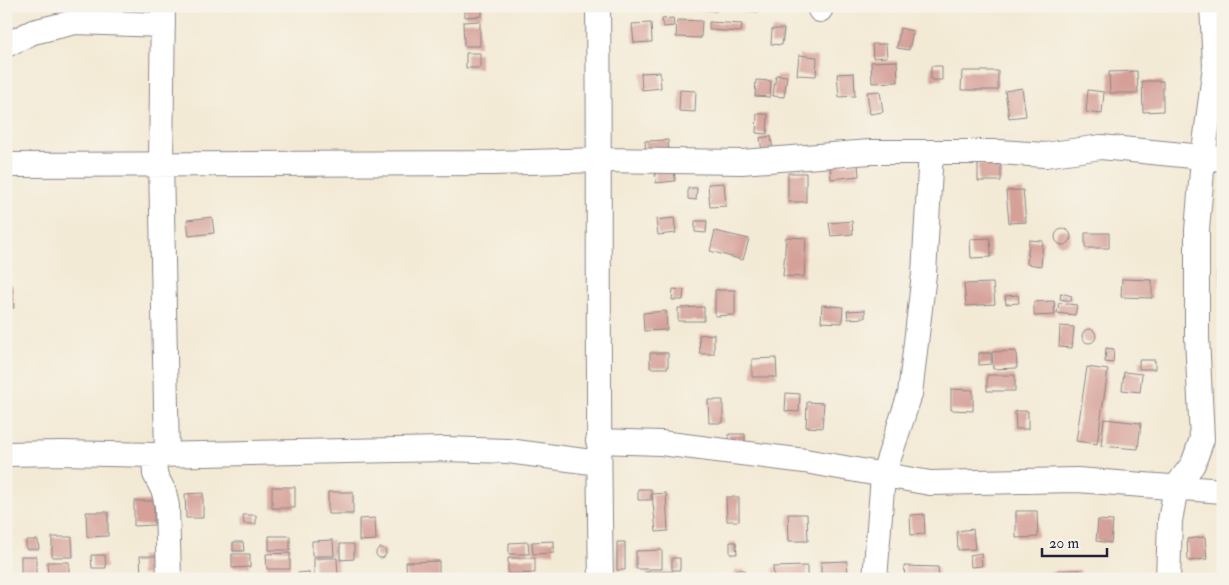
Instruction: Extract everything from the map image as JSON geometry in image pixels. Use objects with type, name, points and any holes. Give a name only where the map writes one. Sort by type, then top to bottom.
[{"type":"street","points":[[598,6],[600,160],[598,452],[601,579]]},
{"type":"street","points":[[1168,579],[1170,521],[1176,487],[1194,464],[1202,439],[1197,337],[1197,250],[1213,159],[1216,66],[1212,6]]},
{"type":"street","points":[[6,45],[33,32],[75,22],[163,16],[161,455],[155,474],[164,492],[167,506],[169,579]]},
{"type":"street","points":[[6,165],[493,163],[600,160],[742,162],[870,152],[1044,155],[1101,147],[1213,159]]},
{"type":"street","points":[[875,579],[883,476],[910,394],[924,274],[931,152]]},
{"type":"street","points":[[6,454],[63,452],[161,455],[445,449],[598,452],[661,443],[726,453],[805,461],[930,483],[1077,480],[1223,491]]},
{"type":"building","points":[[465,6],[482,6],[482,16],[465,17]]},
{"type":"building","points":[[693,6],[717,6],[717,11],[692,9]]},
{"type":"building","points":[[736,6],[759,6],[758,12],[736,10]]},
{"type":"building","points":[[673,18],[674,26],[663,27],[662,19]]},
{"type":"building","points":[[677,20],[702,21],[701,38],[676,37]]},
{"type":"building","points":[[480,21],[480,46],[464,46],[463,22]]},
{"type":"building","points":[[709,22],[742,24],[741,32],[709,30]]},
{"type":"building","points":[[651,23],[652,42],[634,43],[632,24]]},
{"type":"building","points":[[900,28],[913,31],[909,50],[897,48]]},
{"type":"building","points":[[772,29],[784,29],[782,45],[771,44]]},
{"type":"building","points":[[872,44],[886,44],[887,57],[873,58]]},
{"type":"building","points":[[466,53],[480,53],[480,68],[466,68]]},
{"type":"building","points":[[799,55],[817,57],[816,76],[797,75]]},
{"type":"building","points":[[897,61],[898,82],[872,83],[871,62]]},
{"type":"building","points":[[931,66],[942,66],[942,80],[931,80]]},
{"type":"building","points":[[962,71],[998,71],[998,90],[961,90]]},
{"type":"building","points":[[1137,71],[1138,93],[1110,93],[1109,72]]},
{"type":"building","points":[[660,72],[661,88],[642,90],[641,73]]},
{"type":"building","points":[[854,73],[855,96],[839,97],[837,74]]},
{"type":"building","points":[[776,75],[787,76],[784,97],[773,96]]},
{"type":"building","points":[[756,80],[771,81],[770,97],[755,96]]},
{"type":"building","points":[[1142,81],[1163,81],[1163,111],[1143,112]]},
{"type":"building","points":[[1022,88],[1026,116],[1009,118],[1005,91]]},
{"type":"building","points":[[680,90],[696,91],[695,112],[679,111]]},
{"type":"building","points":[[1088,90],[1104,92],[1102,114],[1086,112]]},
{"type":"building","points":[[880,91],[883,112],[870,114],[867,92]]},
{"type":"building","points":[[757,114],[768,114],[767,134],[756,133]]},
{"type":"building","points":[[771,136],[773,151],[762,152],[760,138]]},
{"type":"building","points":[[668,140],[669,154],[646,156],[645,141]]},
{"type":"building","points":[[858,163],[859,176],[831,179],[830,165]]},
{"type":"building","points":[[978,164],[1001,164],[1001,181],[978,181]]},
{"type":"building","points":[[674,169],[675,181],[656,183],[655,171]]},
{"type":"building","points":[[788,173],[806,173],[806,202],[788,202]]},
{"type":"building","points":[[724,183],[726,206],[710,207],[708,184]]},
{"type":"building","points":[[688,188],[697,188],[696,200],[688,199]]},
{"type":"building","points":[[1023,190],[1026,222],[1009,223],[1006,191]]},
{"type":"building","points":[[212,217],[214,233],[189,236],[187,220]]},
{"type":"building","points":[[674,218],[676,233],[658,235],[656,220]]},
{"type":"building","points":[[695,221],[707,221],[706,233],[695,232]]},
{"type":"building","points":[[852,221],[853,234],[831,236],[829,223]]},
{"type":"building","points":[[1063,229],[1071,237],[1063,245],[1055,237]]},
{"type":"building","points":[[715,231],[749,239],[743,260],[710,251]]},
{"type":"building","points":[[1085,233],[1109,233],[1109,248],[1085,248]]},
{"type":"building","points":[[786,237],[806,238],[804,277],[783,276]]},
{"type":"building","points":[[990,238],[991,257],[971,258],[970,239]]},
{"type":"building","points":[[1029,240],[1043,241],[1041,266],[1027,264]]},
{"type":"building","points":[[1220,266],[1223,266],[1223,286],[1220,286]]},
{"type":"building","points":[[1122,279],[1152,280],[1152,298],[1121,297]]},
{"type":"building","points":[[993,283],[995,304],[966,306],[964,284]]},
{"type":"building","points":[[6,285],[12,285],[14,308],[6,308]]},
{"type":"building","points":[[673,289],[684,290],[683,300],[672,300]]},
{"type":"building","points":[[715,290],[735,290],[735,315],[715,316]]},
{"type":"building","points":[[1061,293],[1072,296],[1071,301],[1060,299]]},
{"type":"building","points":[[1018,295],[1019,303],[1006,304],[1005,296]]},
{"type":"building","points":[[1054,301],[1055,315],[1034,316],[1034,302]]},
{"type":"building","points":[[1059,303],[1077,305],[1075,315],[1057,313]]},
{"type":"building","points":[[822,305],[843,307],[842,323],[821,322]]},
{"type":"building","points":[[704,307],[704,321],[678,321],[678,308]]},
{"type":"building","points":[[865,310],[865,318],[848,319],[847,311]]},
{"type":"building","points":[[666,311],[667,330],[644,331],[643,313]]},
{"type":"building","points":[[1060,326],[1074,327],[1072,348],[1059,347]]},
{"type":"building","points":[[1086,329],[1092,329],[1096,336],[1092,343],[1086,343],[1082,339],[1082,333]]},
{"type":"building","points":[[714,334],[714,354],[700,354],[699,335]]},
{"type":"building","points":[[1106,348],[1114,349],[1113,363],[1105,362]]},
{"type":"building","points":[[1016,351],[1017,368],[993,369],[992,352]]},
{"type":"building","points":[[650,353],[668,353],[668,368],[650,368]]},
{"type":"building","points":[[979,353],[991,353],[991,364],[979,365]]},
{"type":"building","points":[[776,358],[777,377],[752,377],[752,359]]},
{"type":"building","points":[[1139,360],[1155,360],[1155,369],[1139,369]]},
{"type":"building","points":[[1087,367],[1108,370],[1097,444],[1076,441]]},
{"type":"building","points":[[1124,372],[1142,374],[1140,392],[1122,390]]},
{"type":"building","points":[[987,375],[1015,375],[1015,391],[987,391]]},
{"type":"building","points":[[951,389],[973,390],[973,411],[951,410]]},
{"type":"building","points":[[786,393],[800,394],[799,412],[785,411]]},
{"type":"building","points":[[708,400],[723,400],[723,423],[709,423]]},
{"type":"building","points":[[807,402],[824,403],[822,428],[806,427]]},
{"type":"building","points":[[1015,411],[1028,411],[1028,429],[1016,429]]},
{"type":"building","points":[[1104,419],[1141,423],[1138,449],[1101,446]]},
{"type":"building","points":[[729,434],[745,434],[745,446],[729,446]]},
{"type":"building","points":[[1220,449],[1223,449],[1223,467],[1220,468]]},
{"type":"building","points":[[272,487],[295,487],[295,508],[272,508]]},
{"type":"building","points":[[638,489],[651,489],[651,500],[638,500]]},
{"type":"building","points":[[328,492],[353,492],[353,514],[328,514]]},
{"type":"building","points":[[203,493],[203,518],[186,518],[185,494]]},
{"type":"building","points":[[666,493],[668,531],[656,532],[652,494]]},
{"type":"building","points":[[726,497],[739,497],[739,521],[727,521]]},
{"type":"building","points":[[134,501],[154,501],[154,525],[134,526]]},
{"type":"building","points":[[1016,511],[1037,511],[1038,537],[1016,538]]},
{"type":"building","points":[[86,512],[108,512],[108,536],[87,537]]},
{"type":"building","points":[[788,514],[807,514],[808,541],[789,541]]},
{"type":"building","points":[[924,514],[925,534],[911,535],[910,515]]},
{"type":"building","points":[[243,515],[256,515],[256,524],[244,524]]},
{"type":"building","points":[[375,518],[376,540],[359,541],[359,519]]},
{"type":"building","points":[[1098,520],[1113,521],[1111,543],[1096,541]]},
{"type":"building","points":[[973,529],[975,549],[958,550],[957,531]]},
{"type":"building","points":[[269,536],[290,536],[290,550],[269,550]]},
{"type":"building","points":[[52,537],[72,537],[73,557],[52,557]]},
{"type":"building","points":[[1205,537],[1207,559],[1188,561],[1187,539]]},
{"type":"building","points":[[26,540],[38,540],[39,549],[26,549]]},
{"type":"building","points":[[333,540],[334,556],[312,556],[312,541]]},
{"type":"building","points":[[554,541],[554,553],[533,554],[532,542]]},
{"type":"building","points":[[233,542],[243,542],[244,551],[233,551]]},
{"type":"building","points":[[528,542],[529,554],[509,554],[509,543]]},
{"type":"building","points":[[617,542],[625,542],[625,570],[617,570]]},
{"type":"building","points":[[730,542],[736,542],[737,554],[730,554]]},
{"type":"building","points":[[340,544],[354,544],[354,559],[340,560]]},
{"type":"building","points":[[379,548],[383,548],[386,553],[385,557],[379,558],[376,555],[376,551]]},
{"type":"building","points":[[662,550],[662,569],[636,569],[636,551]]},
{"type":"building","points":[[290,553],[290,569],[267,569],[266,554]]},
{"type":"building","points":[[981,553],[982,566],[971,567],[970,555]]},
{"type":"building","points":[[232,554],[250,554],[250,567],[232,568]]},
{"type":"building","points":[[91,555],[105,555],[106,568],[92,568]]},
{"type":"building","points":[[21,556],[36,556],[36,579],[21,579]]},
{"type":"building","points":[[140,556],[160,556],[160,575],[141,575]]},
{"type":"building","points":[[314,558],[337,558],[338,577],[314,577]]},
{"type":"building","points":[[508,558],[535,558],[535,573],[508,574]]},
{"type":"building","points":[[672,558],[680,558],[680,570],[672,570]]},
{"type":"building","points":[[439,561],[439,578],[407,578],[406,562]]},
{"type":"building","points":[[847,561],[848,579],[821,579],[821,562]]},
{"type":"building","points":[[47,562],[69,562],[69,579],[48,579]]},
{"type":"building","points":[[807,566],[807,579],[774,579],[773,567]]},
{"type":"building","points":[[904,566],[938,567],[939,579],[905,579]]},
{"type":"building","points":[[735,570],[745,570],[745,579],[735,579]]},
{"type":"building","points":[[1080,570],[1081,579],[1054,579],[1054,571]]},
{"type":"building","points":[[309,572],[309,579],[298,579],[298,573]]},
{"type":"building","points":[[646,572],[674,572],[674,579],[646,579]]}]
